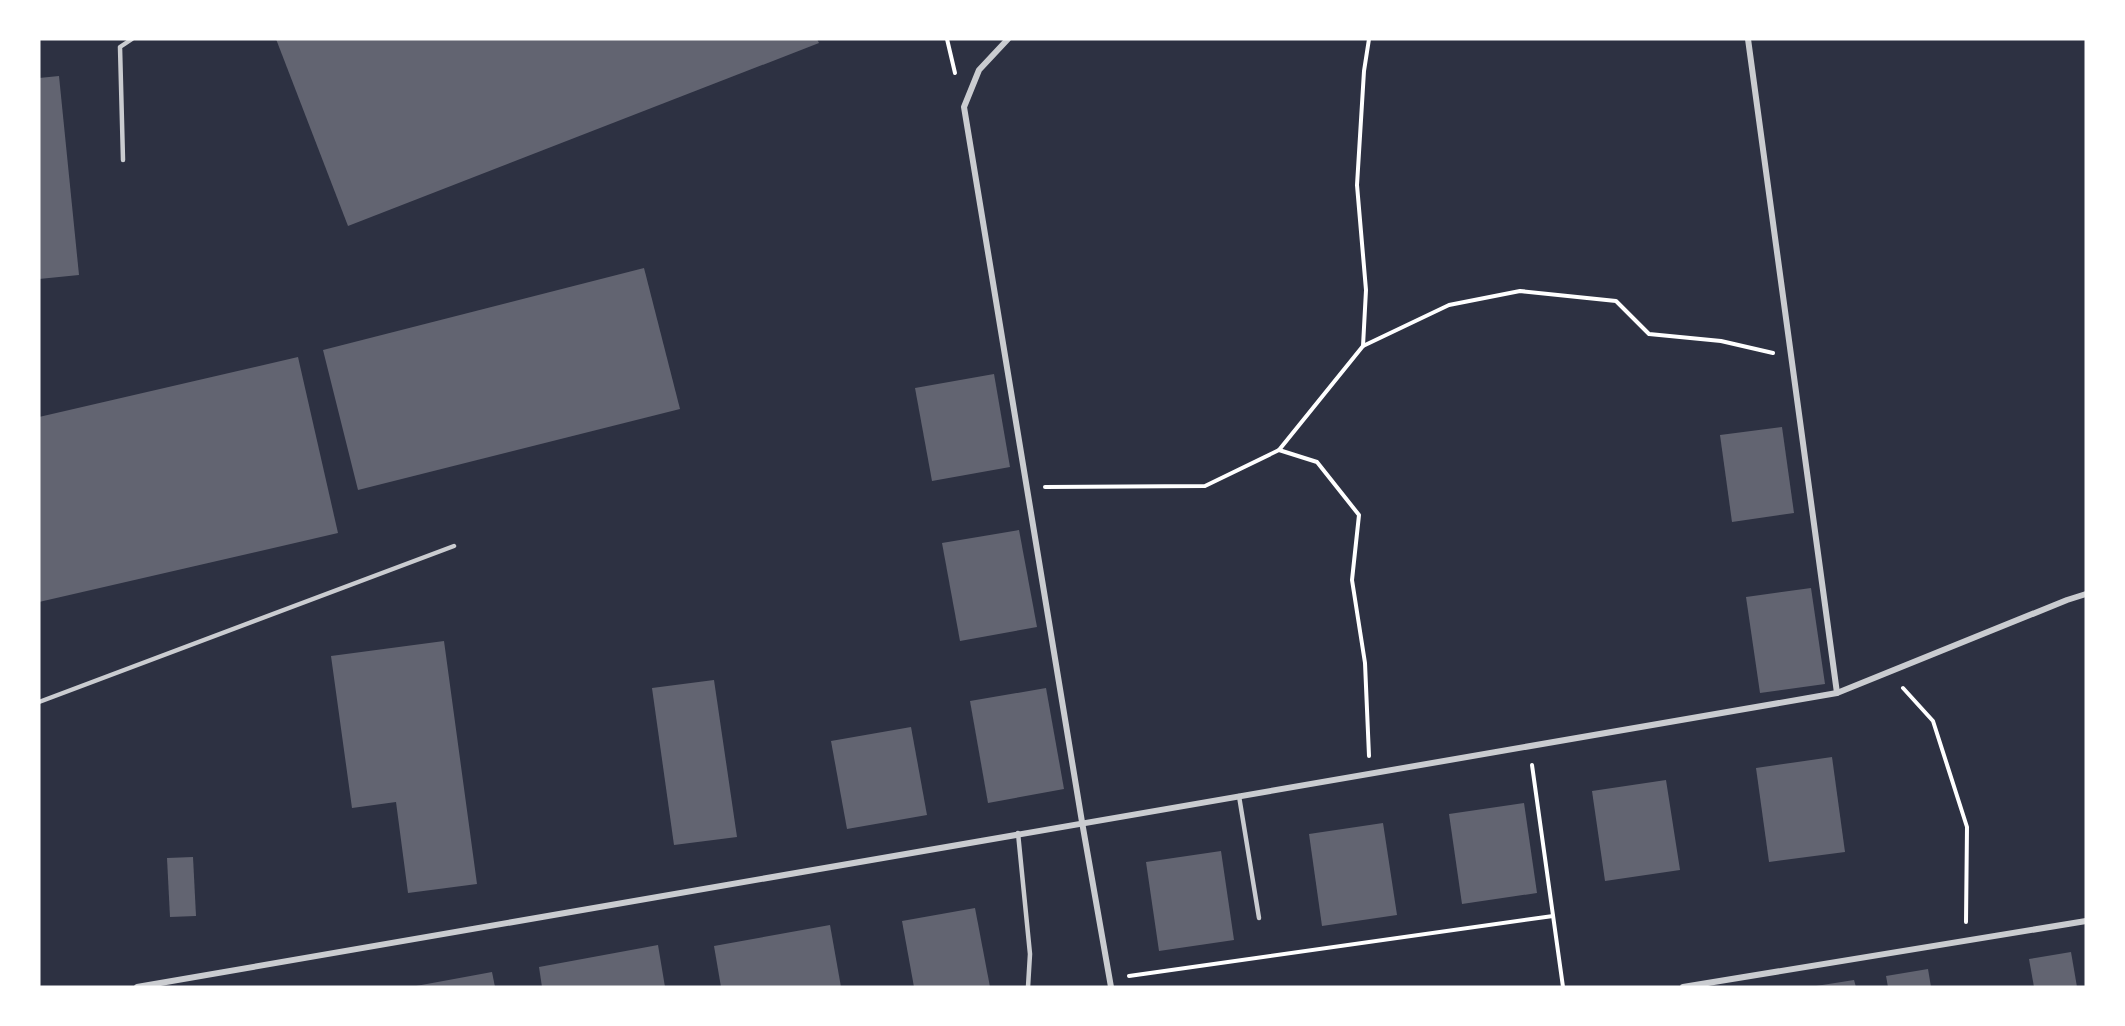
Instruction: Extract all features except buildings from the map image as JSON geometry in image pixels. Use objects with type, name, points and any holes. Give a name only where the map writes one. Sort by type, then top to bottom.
[{"type":"street","points":[[1008,39],[979,70],[964,107],[1111,987]]},
{"type":"street","points":[[1748,39],[1837,693]]},
{"type":"street","points":[[137,987],[1837,693],[2086,594]]},
{"type":"street","points":[[1683,987],[2086,921]]},
{"type":"lane","points":[[123,160],[120,47],[132,39]]},
{"type":"lane","points":[[39,702],[454,546]]},
{"type":"lane","points":[[1239,796],[1259,918]]},
{"type":"lane","points":[[1018,833],[1030,954],[1028,987]]},
{"type":"path","points":[[1363,346],[1366,290],[1357,185],[1364,71],[1369,39]]},
{"type":"path","points":[[1027,488],[1205,486],[1279,450],[1363,346],[1449,305],[1520,291],[1616,301],[1649,334],[1721,341],[1791,357]]},
{"type":"path","points":[[1279,450],[1317,462],[1359,515],[1352,580],[1365,663],[1370,773]]},
{"type":"path","points":[[1889,672],[1933,721],[1967,827],[1966,941]]},
{"type":"path","points":[[1529,746],[1563,987]]},
{"type":"path","points":[[1131,976],[1553,916]]}]
